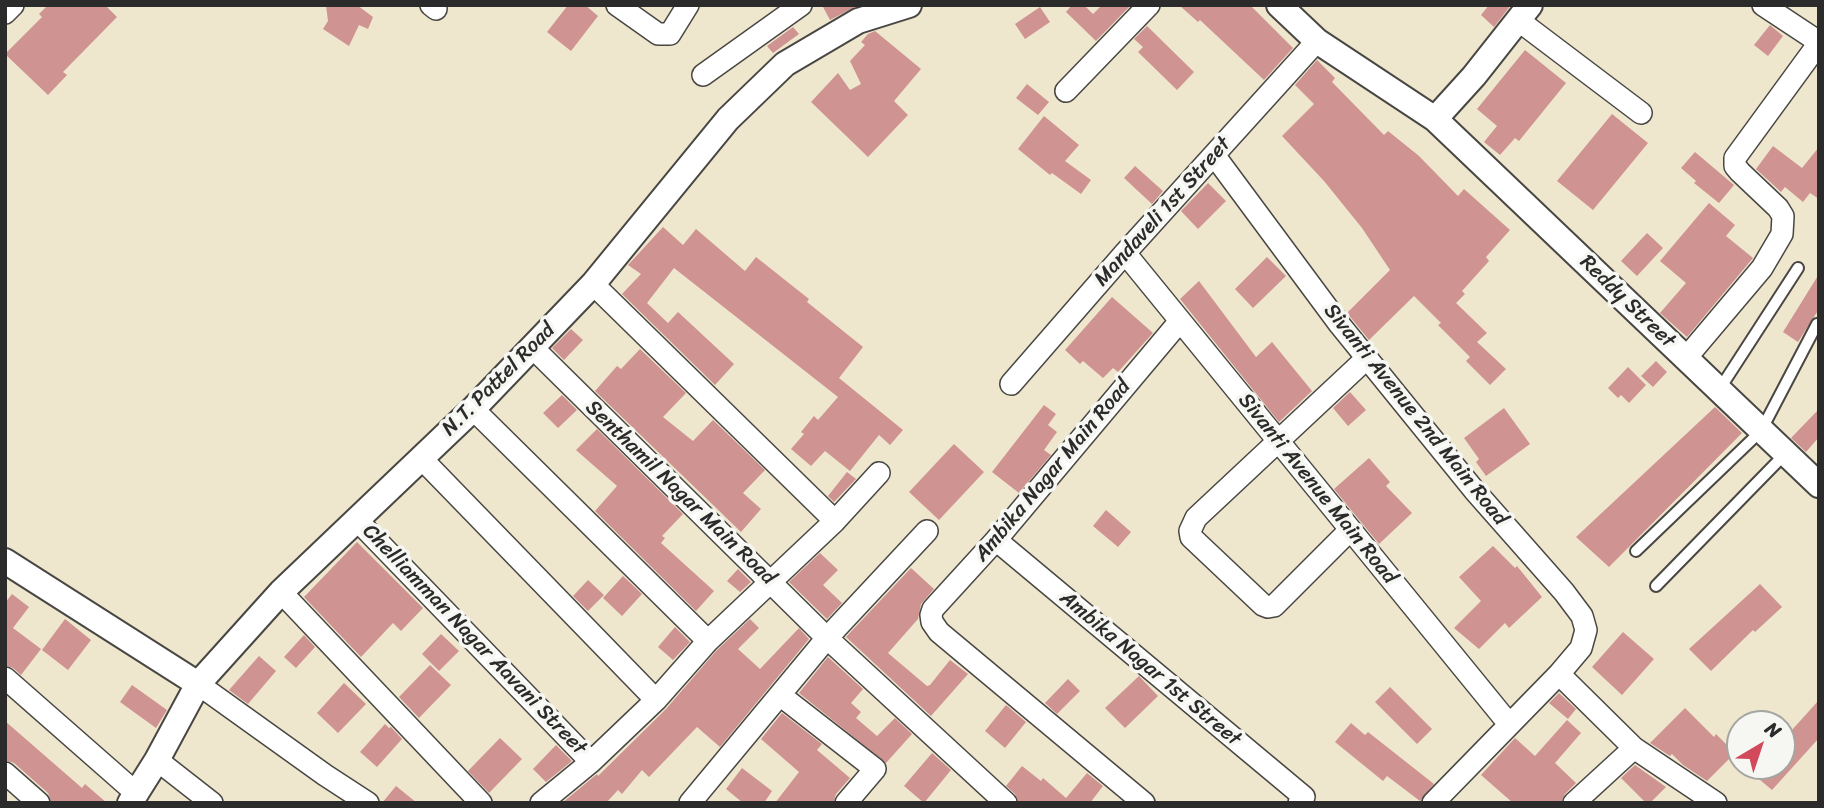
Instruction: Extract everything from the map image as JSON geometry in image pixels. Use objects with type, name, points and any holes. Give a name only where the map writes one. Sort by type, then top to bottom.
[{"type":"street","points":[[5,13],[13,5]]},
{"type":"street","points":[[617,5],[658,34],[670,34],[688,5]]},
{"type":"street","points":[[703,75],[801,5]]},
{"type":"street","name":"N.T. Pattel Road","points":[[133,798],[198,684],[281,592],[533,348],[593,284],[728,120],[785,64],[858,21],[909,5]]},
{"type":"street","points":[[1066,91],[1149,5]]},
{"type":"street","points":[[1279,5],[1317,41],[1436,119],[1524,12],[1641,113]]},
{"type":"street","points":[[1686,358],[1762,268],[1783,234],[1783,216],[1778,208],[1740,172],[1735,166],[1735,158],[1819,43],[1763,5]]},
{"type":"street","name":"Mandaveli 1st Street","points":[[1012,384],[1125,253],[1317,41]]},
{"type":"street","name":"Reddy Street","points":[[1436,119],[1819,485]]},
{"type":"street","name":"Sivanti Avenue 2nd Main Road","points":[[1214,155],[1367,358],[1474,490],[1582,616],[1586,630],[1581,648],[1433,803]]},
{"type":"street","name":"Sivanti Avenue Main Road","points":[[1125,253],[1509,724]]},
{"type":"street","points":[[593,284],[835,521]]},
{"type":"street","name":"Ambika Nagar Main Road","points":[[1144,803],[939,632],[932,622],[933,609],[996,540],[1180,321]]},
{"type":"street","name":"Senthamil Nagar Main Road","points":[[533,348],[827,638],[1006,803]]},
{"type":"street","points":[[1350,530],[1273,606],[1268,607],[1191,537],[1191,525],[1196,518],[1367,358]]},
{"type":"street","points":[[473,409],[708,641]]},
{"type":"street","points":[[421,458],[656,700]]},
{"type":"street","points":[[541,803],[592,762],[656,700],[708,641],[835,521],[879,473]]},
{"type":"street","name":"Chelliamman Nagar Aavani Street","points":[[356,519],[592,762]]},
{"type":"street","points":[[690,803],[827,638],[927,531]]},
{"type":"street","name":"Ambika Nagar 1st Street","points":[[996,540],[1301,800]]},
{"type":"street","points":[[5,561],[198,684],[368,803]]},
{"type":"street","points":[[281,592],[481,803]]},
{"type":"street","points":[[1559,674],[1634,748],[1710,801]]},
{"type":"street","points":[[5,678],[133,798]]},
{"type":"street","points":[[780,695],[875,769],[846,803]]},
{"type":"street","points":[[1574,803],[1634,748]]},
{"type":"street","points":[[157,760],[212,803]]},
{"type":"street","points":[[5,773],[39,803]]},
{"type":"lane","points":[[1719,390],[1798,268]]},
{"type":"lane","points":[[1636,551],[1761,431],[1817,324]]},
{"type":"lane","points":[[1656,586],[1785,454]]},
{"type":"building","points":[[48,5],[105,5],[117,17],[63,72],[67,75],[48,95],[5,54],[42,17],[39,14]]},
{"type":"building","points":[[326,5],[357,5],[373,17],[368,29],[359,25],[349,46],[323,29],[328,21]]},
{"type":"building","points":[[568,5],[585,5],[598,16],[571,51],[547,32]]},
{"type":"building","points":[[822,5],[859,5],[830,20]]},
{"type":"building","points":[[1072,5],[1084,5],[1093,14],[1102,5],[1131,5],[1096,41],[1066,12]]},
{"type":"building","points":[[1179,5],[1250,5],[1293,48],[1264,80],[1200,20],[1198,22]]},
{"type":"building","points":[[1489,5],[1511,5],[1494,27],[1481,15]]},
{"type":"building","points":[[1040,7],[1050,22],[1025,39],[1015,24]]},
{"type":"building","points":[[1770,25],[1783,36],[1768,56],[1754,45]]},
{"type":"building","points":[[1147,26],[1194,72],[1177,90],[1138,52],[1143,47],[1134,39]]},
{"type":"building","points":[[793,27],[799,34],[773,53],[767,46]]},
{"type":"building","points":[[875,31],[921,69],[894,101],[908,115],[868,157],[811,102],[838,73],[850,90],[861,84],[850,61],[865,45],[861,42]]},
{"type":"building","points":[[1525,50],[1566,83],[1519,141],[1515,138],[1500,155],[1484,142],[1497,126],[1477,109]]},
{"type":"building","points":[[1317,60],[1335,78],[1332,82],[1384,135],[1388,131],[1419,156],[1458,196],[1464,189],[1510,230],[1486,257],[1489,261],[1462,291],[1465,294],[1456,303],[1487,333],[1477,342],[1506,369],[1490,385],[1466,361],[1470,357],[1438,325],[1441,323],[1414,296],[1369,340],[1347,313],[1390,270],[1362,228],[1324,181],[1282,136],[1314,104],[1295,85]]},
{"type":"building","points":[[1027,84],[1049,102],[1038,115],[1016,98]]},
{"type":"building","points":[[1612,114],[1648,143],[1593,210],[1557,181]]},
{"type":"building","points":[[1044,116],[1079,145],[1065,161],[1091,180],[1081,194],[1052,173],[1050,175],[1018,149]]},
{"type":"building","points":[[1773,146],[1802,168],[1819,147],[1819,199],[1810,193],[1803,202],[1785,187],[1781,192],[1756,169]]},
{"type":"building","points":[[1695,152],[1734,185],[1719,203],[1694,183],[1696,181],[1681,168]]},
{"type":"building","points":[[1135,166],[1163,191],[1152,204],[1124,178]]},
{"type":"building","points":[[1208,183],[1226,201],[1198,229],[1181,211]]},
{"type":"building","points":[[1709,203],[1735,225],[1726,236],[1753,258],[1687,337],[1660,313],[1686,283],[1660,261]]},
{"type":"building","points":[[663,227],[683,245],[696,229],[745,271],[756,257],[863,347],[839,378],[903,430],[890,445],[879,435],[850,471],[825,451],[811,466],[791,449],[814,416],[818,420],[838,397],[674,268],[647,303],[668,323],[678,312],[734,364],[715,385],[622,294],[641,274],[628,265]]},
{"type":"building","points":[[1647,233],[1663,248],[1637,276],[1621,261]]},
{"type":"building","points":[[1267,257],[1286,276],[1253,308],[1235,289]]},
{"type":"building","points":[[1819,274],[1819,309],[1798,342],[1783,332]]},
{"type":"building","points":[[1199,281],[1256,357],[1272,342],[1312,391],[1279,422],[1180,299]]},
{"type":"building","points":[[1112,297],[1153,333],[1118,372],[1113,368],[1103,378],[1083,361],[1080,364],[1065,350]]},
{"type":"building","points":[[571,329],[583,340],[564,360],[552,348]]},
{"type":"building","points":[[640,349],[686,393],[663,417],[693,441],[713,420],[765,470],[743,493],[761,509],[741,532],[595,391],[617,366],[621,369]]},
{"type":"building","points":[[1656,361],[1667,372],[1653,387],[1641,376]]},
{"type":"building","points":[[1628,367],[1646,385],[1629,403],[1621,395],[1618,398],[1608,388]]},
{"type":"building","points":[[1350,392],[1366,410],[1348,426],[1333,408]]},
{"type":"building","points":[[562,395],[577,410],[558,428],[543,413]]},
{"type":"building","points":[[1044,405],[1056,414],[1048,425],[1057,432],[1044,450],[1051,455],[1019,493],[992,472]]},
{"type":"building","points":[[1715,407],[1742,433],[1609,567],[1576,537]]},
{"type":"building","points":[[1504,408],[1530,444],[1486,476],[1476,462],[1479,459],[1464,438]]},
{"type":"building","points":[[1819,409],[1819,437],[1806,452],[1791,438]]},
{"type":"building","points":[[597,429],[683,514],[662,536],[665,538],[661,543],[714,591],[696,611],[595,511],[617,486],[576,450]]},
{"type":"building","points":[[954,444],[984,472],[939,520],[909,492]]},
{"type":"building","points":[[1369,458],[1390,482],[1386,486],[1412,513],[1379,544],[1334,489]]},
{"type":"building","points":[[847,472],[856,479],[834,502],[828,496]]},
{"type":"building","points":[[1106,510],[1131,532],[1118,547],[1093,526]]},
{"type":"building","points":[[357,542],[423,608],[401,631],[393,623],[361,657],[304,597]]},
{"type":"building","points":[[1493,546],[1515,568],[1517,566],[1542,597],[1509,628],[1505,623],[1479,649],[1454,628],[1481,601],[1459,577]]},
{"type":"building","points":[[820,553],[838,570],[823,585],[842,603],[827,619],[789,582]]},
{"type":"building","points":[[911,568],[934,589],[921,604],[918,619],[888,653],[927,686],[950,660],[968,674],[931,716],[846,637]]},
{"type":"building","points":[[738,569],[751,582],[740,592],[727,581]]},
{"type":"building","points":[[623,576],[642,594],[622,616],[603,598]]},
{"type":"building","points":[[588,580],[604,595],[588,611],[573,596]]},
{"type":"building","points":[[1760,584],[1782,607],[1755,632],[1753,630],[1711,671],[1689,649]]},
{"type":"building","points":[[12,594],[29,607],[13,628],[41,649],[21,675],[5,665],[5,603]]},
{"type":"building","points":[[65,619],[91,640],[68,670],[42,650]]},
{"type":"building","points":[[750,619],[759,628],[738,649],[760,669],[799,628],[809,639],[720,747],[697,727],[649,777],[642,770],[622,794],[618,790],[606,803],[562,803],[597,774],[598,776],[666,709],[717,650]]},
{"type":"building","points":[[675,627],[690,642],[673,660],[658,647]]},
{"type":"building","points":[[1623,632],[1654,659],[1622,695],[1592,667]]},
{"type":"building","points":[[441,634],[459,651],[439,671],[422,654]]},
{"type":"building","points":[[304,635],[315,647],[296,668],[284,657]]},
{"type":"building","points":[[259,656],[276,671],[248,704],[229,690]]},
{"type":"building","points":[[828,657],[863,689],[851,703],[861,712],[856,718],[877,736],[895,718],[912,734],[886,763],[799,693]]},
{"type":"building","points":[[430,665],[451,685],[419,718],[399,697]]},
{"type":"building","points":[[1139,676],[1158,696],[1125,728],[1105,708]]},
{"type":"building","points":[[1068,679],[1080,691],[1057,714],[1045,703]]},
{"type":"building","points":[[344,683],[366,704],[338,733],[317,713]]},
{"type":"building","points":[[132,685],[167,710],[156,728],[120,702]]},
{"type":"building","points":[[1390,687],[1432,729],[1417,744],[1375,702]]},
{"type":"building","points":[[1559,693],[1576,709],[1568,719],[1549,703]]},
{"type":"building","points":[[1819,700],[1819,738],[1796,763],[1796,725]]},
{"type":"building","points":[[1006,705],[1026,722],[1005,748],[985,731]]},
{"type":"building","points":[[1685,708],[1714,737],[1716,734],[1726,744],[1726,762],[1707,781],[1672,754],[1670,756],[1650,743]]},
{"type":"building","points":[[782,713],[822,744],[817,750],[850,778],[836,794],[833,803],[775,803],[799,772],[761,739]]},
{"type":"building","points":[[1567,720],[1581,733],[1555,763],[1576,783],[1565,794],[1561,803],[1513,803],[1481,775],[1515,738],[1535,756]]},
{"type":"building","points":[[5,721],[82,788],[85,784],[107,803],[52,803],[48,793],[14,763],[5,760]]},
{"type":"building","points":[[1351,723],[1365,735],[1368,732],[1434,784],[1420,801],[1387,776],[1383,781],[1335,742]]},
{"type":"building","points":[[385,724],[402,739],[377,767],[360,752]]},
{"type":"building","points":[[500,738],[522,759],[489,793],[468,771]]},
{"type":"building","points":[[556,745],[572,761],[546,782],[533,769]]},
{"type":"building","points":[[932,753],[951,770],[924,803],[904,786]]},
{"type":"building","points":[[1635,765],[1666,787],[1650,803],[1646,803],[1621,778]]},
{"type":"building","points":[[1022,766],[1041,781],[1043,778],[1066,798],[1087,773],[1103,786],[1090,803],[1019,803],[1015,794],[1006,786]]},
{"type":"building","points":[[742,768],[772,791],[764,803],[743,803],[726,789]]},
{"type":"building","points":[[1760,780],[1781,780],[1772,790]]},
{"type":"building","points":[[396,786],[417,803],[382,803]]}]
